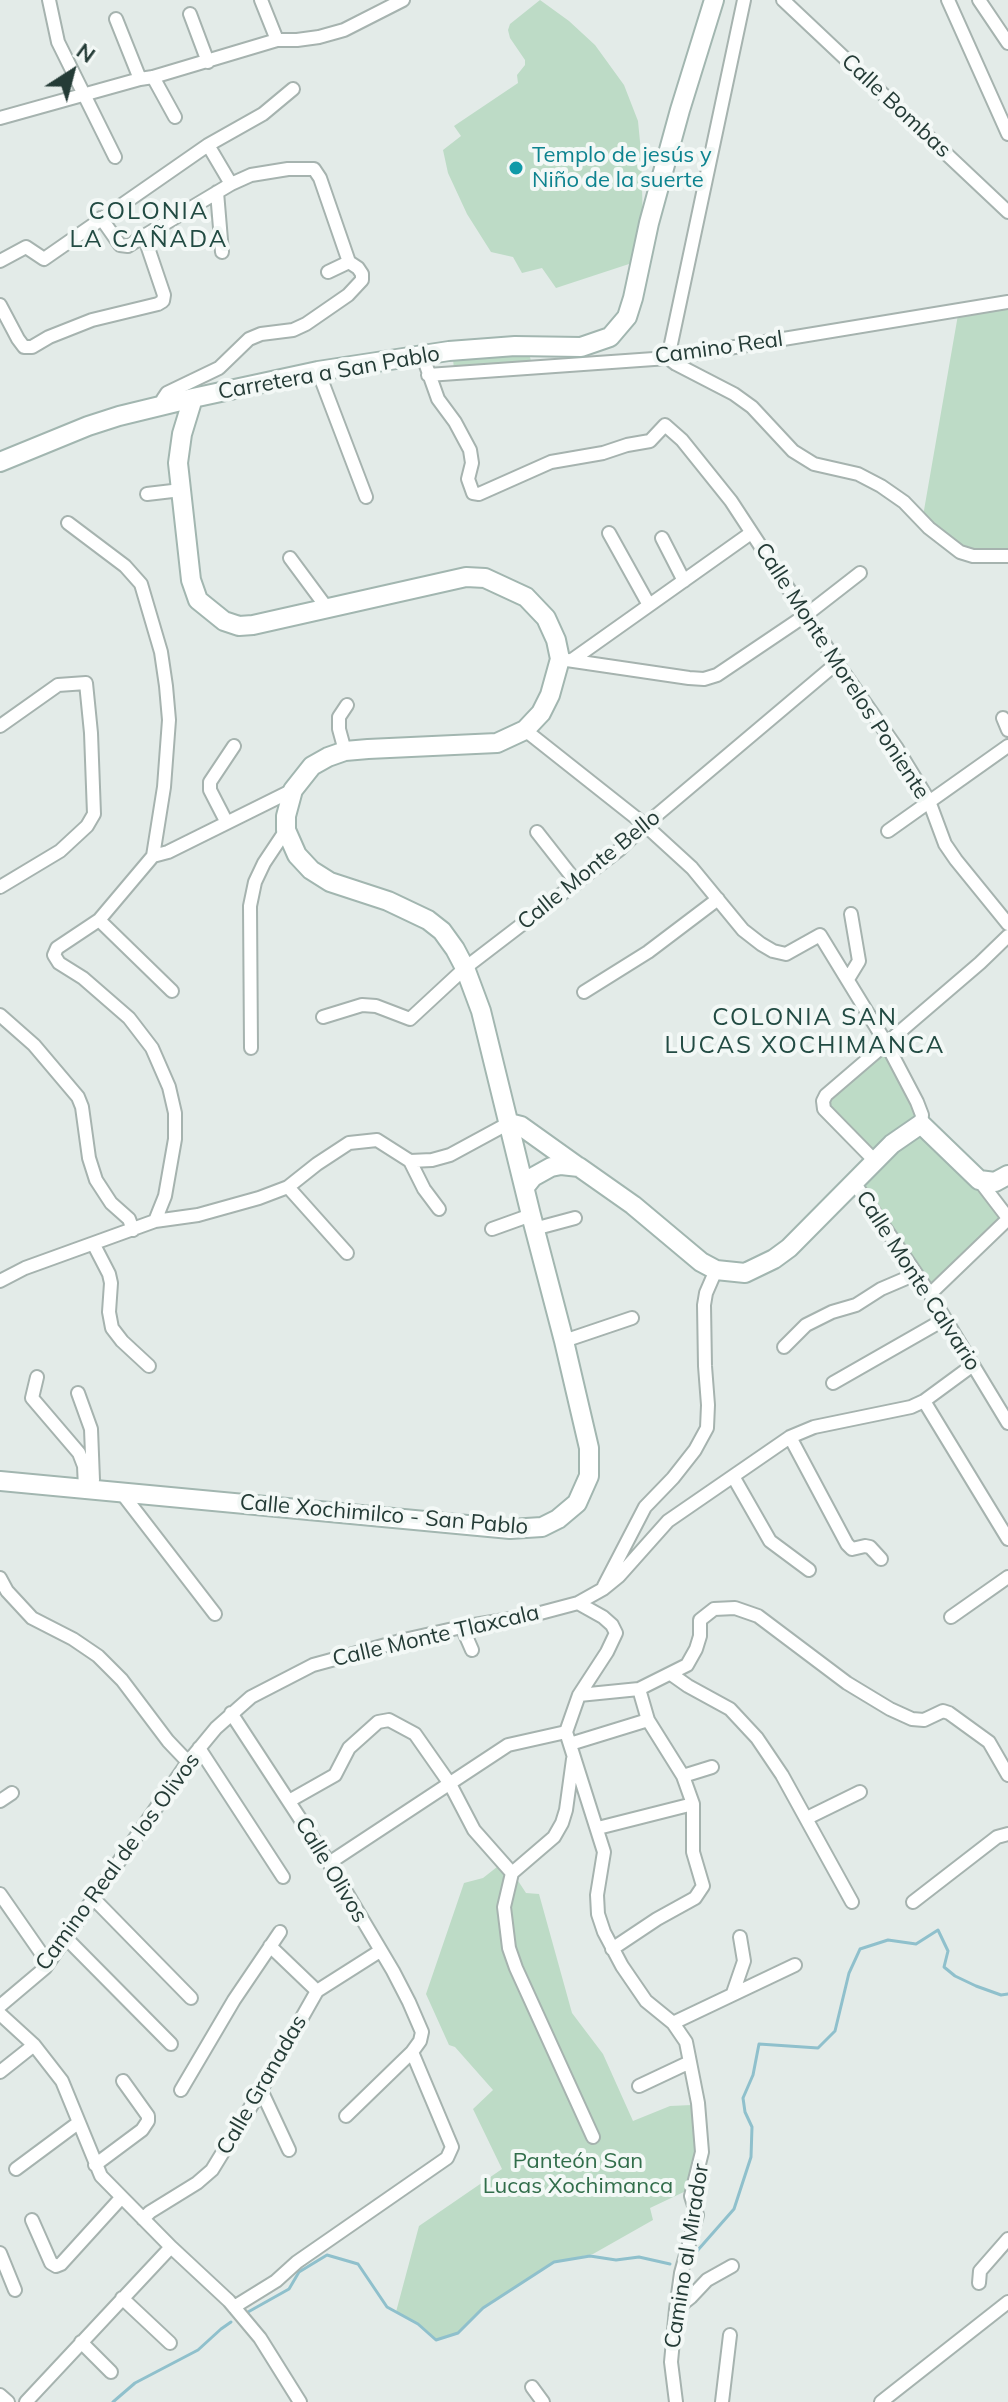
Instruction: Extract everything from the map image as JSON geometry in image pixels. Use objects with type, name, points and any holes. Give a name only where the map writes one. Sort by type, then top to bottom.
[{"type":"main road","name":"Carretera a San Pablo","points":[[566,659],[546,618],[537,607],[526,597],[485,578],[466,577],[253,625],[239,626],[224,621],[198,600],[191,580],[179,448],[193,398],[318,371],[422,354],[515,346],[581,347],[610,337],[627,317],[633,298],[649,223],[687,84],[714,0]]},
{"type":"main road","points":[[0,462],[88,426],[193,398]]},
{"type":"main road","points":[[525,1187],[481,1011],[455,949],[442,931],[428,920],[388,901],[330,882],[311,870],[297,855],[286,830],[286,816],[293,790],[312,766],[328,757],[345,751],[497,743],[525,730],[541,713],[566,659]]},
{"type":"main road","points":[[509,1123],[521,1126],[633,1205],[701,1262],[716,1270],[745,1273],[774,1259],[789,1248],[901,1135],[921,1124],[979,1180],[995,1182],[1008,1175]]},
{"type":"main road","points":[[525,1187],[533,1177],[551,1167],[579,1167]]},
{"type":"main road","name":"Calle Xochimilco - San Pablo","points":[[0,1481],[510,1529],[542,1527],[558,1519],[577,1503],[589,1476],[589,1448],[525,1187]]},
{"type":"street","points":[[49,0],[58,42],[115,157]]},
{"type":"street","points":[[0,118],[208,62],[277,40],[308,39],[344,30],[403,0]]},
{"type":"street","points":[[744,0],[668,358],[752,407],[793,451],[814,464],[858,474],[881,486],[904,502],[938,536],[960,552],[973,556],[1008,556]]},
{"type":"street","name":"Calle Bombas","points":[[783,0],[1008,212]]},
{"type":"street","points":[[948,0],[1008,134]]},
{"type":"street","points":[[979,0],[1008,43]]},
{"type":"street","points":[[264,1],[277,40]]},
{"type":"street","points":[[190,14],[208,62]]},
{"type":"street","points":[[116,19],[147,78],[175,117]]},
{"type":"street","points":[[0,261],[26,247],[44,259],[208,145],[263,114],[293,89]]},
{"type":"street","points":[[208,145],[231,184]]},
{"type":"street","points":[[101,218],[120,245],[128,246],[251,175],[288,169],[314,169],[320,178],[349,262],[362,274],[362,280],[348,295],[306,324],[293,330],[261,334],[249,339],[219,368],[167,393],[163,405]]},
{"type":"street","points":[[217,192],[222,252]]},
{"type":"street","points":[[0,305],[24,347],[32,347],[92,320],[158,304],[163,301],[164,295],[144,236]]},
{"type":"street","points":[[328,272],[349,262]]},
{"type":"street","name":"Camino Real","points":[[428,375],[668,358],[1008,302]]},
{"type":"street","points":[[422,354],[428,375]]},
{"type":"street","points":[[318,371],[366,497]]},
{"type":"street","name":"Calle Monte Morelos Poniente","points":[[428,375],[438,399],[470,450],[472,463],[468,479],[473,493],[479,494],[551,462],[650,441],[665,425],[682,440],[718,483],[896,747],[929,801],[945,844],[1008,924]]},
{"type":"street","points":[[147,494],[181,490]]},
{"type":"street","points":[[68,523],[133,573],[141,584],[154,623],[165,675],[169,720],[164,787],[153,856],[99,920],[57,948],[54,955],[59,963],[83,978],[129,1018],[152,1048],[169,1087],[175,1113],[175,1139],[165,1196],[155,1221]]},
{"type":"street","points":[[609,533],[649,605]]},
{"type":"street","points":[[566,659],[751,533]]},
{"type":"street","points":[[662,538],[684,581]]},
{"type":"street","points":[[290,558],[327,608]]},
{"type":"street","points":[[566,659],[704,679],[728,669],[860,573]]},
{"type":"street","name":"Calle Monte Bello","points":[[323,1017],[362,1005],[376,1006],[410,1019],[465,968],[619,850],[837,663]]},
{"type":"street","points":[[0,726],[58,685],[86,683],[94,814],[87,826],[60,851],[0,887]]},
{"type":"street","points":[[345,751],[339,717],[347,705]]},
{"type":"street","points":[[525,730],[645,825],[692,868],[743,930],[761,944],[786,954],[820,935],[886,1043],[917,1102],[922,1115],[921,1124]]},
{"type":"street","points":[[227,823],[210,790],[210,782],[234,746]]},
{"type":"street","points":[[888,831],[1008,746]]},
{"type":"street","points":[[153,856],[168,852],[293,790]]},
{"type":"street","points":[[251,1048],[250,906],[255,882],[264,863],[286,830]]},
{"type":"street","points":[[537,832],[577,883]]},
{"type":"street","points":[[584,992],[648,952],[718,899]]},
{"type":"street","points":[[848,979],[859,961],[851,914]]},
{"type":"street","points":[[99,920],[172,991]]},
{"type":"street","points":[[886,1043],[1008,936]]},
{"type":"street","points":[[0,1015],[34,1045],[78,1097],[96,1180],[111,1203],[129,1219],[133,1230]]},
{"type":"street","name":"Calle Monte Calvario","points":[[875,1161],[824,1109],[823,1101],[886,1043]]},
{"type":"street","points":[[410,1161],[450,1155],[509,1123]]},
{"type":"street","points":[[0,1281],[25,1268],[155,1221],[198,1215],[288,1187],[349,1143],[377,1140],[410,1161],[424,1189],[439,1209]]},
{"type":"street","points":[[930,1294],[1008,1218],[979,1180]]},
{"type":"street","name":"Calle Monte Calvario","points":[[853,1181],[1004,1408],[1008,1423]]},
{"type":"street","points":[[288,1187],[347,1253]]},
{"type":"street","points":[[492,1229],[575,1218]]},
{"type":"street","points":[[94,1245],[111,1283],[109,1312],[112,1328],[149,1366]]},
{"type":"street","points":[[603,1589],[645,1507],[695,1450],[707,1428],[704,1305],[716,1270]]},
{"type":"street","points":[[784,1347],[806,1325],[832,1312],[856,1305],[881,1289],[916,1274]]},
{"type":"street","points":[[564,1341],[632,1318]]},
{"type":"street","points":[[833,1383],[945,1319]]},
{"type":"street","name":"Calle Monte Tlaxcala","points":[[231,1713],[264,1689],[313,1665],[404,1640],[529,1616],[578,1603],[619,1576],[668,1521],[790,1437],[814,1427],[911,1407],[973,1365]]},
{"type":"street","points":[[37,1377],[32,1398],[79,1453],[89,1489]]},
{"type":"street","points":[[78,1393],[91,1429],[89,1489]]},
{"type":"street","points":[[924,1401],[1008,1539]]},
{"type":"street","points":[[790,1437],[847,1544],[852,1549],[870,1547],[881,1559]]},
{"type":"street","points":[[734,1478],[770,1541],[809,1570]]},
{"type":"street","points":[[121,1492],[215,1614]]},
{"type":"street","points":[[951,1617],[1008,1577]]},
{"type":"street","points":[[0,1578],[7,1591],[32,1618],[98,1656],[122,1680],[168,1741],[188,1762]]},
{"type":"street","points":[[578,1603],[603,1617],[616,1633],[579,1695],[570,1744],[562,1823],[554,1837],[512,1873],[504,1907],[509,1948],[516,1968],[593,2137]]},
{"type":"street","points":[[579,1695],[639,1689],[671,1674],[687,1665],[696,1649],[700,1620],[714,1609],[735,1608],[778,1630],[847,1683],[890,1709],[912,1719],[924,1720],[943,1711],[949,1713],[989,1742],[1008,1775]]},
{"type":"street","points":[[462,1627],[472,1650]]},
{"type":"street","points":[[671,1674],[721,1703],[757,1738],[807,1818],[852,1902]]},
{"type":"street","points":[[612,1949],[695,1898],[703,1886],[693,1852],[693,1804],[683,1776],[648,1720],[639,1689]]},
{"type":"street","name":"Camino Real de los Olivos","points":[[0,2006],[48,1963],[188,1762],[231,1713]]},
{"type":"street","name":"Calle Olivos","points":[[231,1713],[329,1863],[409,2002],[422,2032],[412,2052]]},
{"type":"street","points":[[289,1801],[335,1775],[349,1748],[378,1722],[389,1720],[415,1734],[450,1784],[474,1830],[512,1873]]},
{"type":"street","points":[[329,1863],[508,1745],[570,1744],[648,1720]]},
{"type":"street","name":"Camino al Mirador","points":[[570,1744],[604,1852],[597,1895],[598,1914],[612,1949],[646,2001],[673,2023],[686,2042],[698,2103],[702,2152],[691,2196],[697,2215],[681,2273],[671,2362],[676,2402]]},
{"type":"street","points":[[199,1748],[283,1877]]},
{"type":"street","points":[[683,1776],[712,1767]]},
{"type":"street","points":[[807,1818],[860,1792]]},
{"type":"street","points":[[0,1801],[12,1793]]},
{"type":"street","points":[[598,1828],[693,1804]]},
{"type":"street","points":[[913,1902],[997,1837],[1008,1834]]},
{"type":"street","points":[[0,1894],[48,1963]]},
{"type":"street","points":[[92,1897],[191,1998]]},
{"type":"street","points":[[181,2090],[234,2000],[280,1932]]},
{"type":"street","points":[[65,1937],[171,2044]]},
{"type":"street","points":[[733,1993],[744,1961],[740,1937]]},
{"type":"street","points":[[270,1946],[317,1991]]},
{"type":"street","name":"Calle Granadas","points":[[143,2219],[212,2170],[317,1991],[380,1951]]},
{"type":"street","points":[[673,2023],[795,1965]]},
{"type":"street","points":[[0,2014],[34,2045],[62,2081],[101,2176],[234,2307],[260,2338],[300,2402]]},
{"type":"street","points":[[0,2072],[34,2045]]},
{"type":"street","points":[[234,2307],[276,2281],[297,2262],[447,2158],[452,2147],[412,2052],[346,2116]]},
{"type":"street","points":[[639,2086],[690,2062]]},
{"type":"street","points":[[95,2165],[142,2130],[148,2121],[148,2116],[123,2081]]},
{"type":"street","points":[[261,2090],[289,2150]]},
{"type":"street","points":[[16,2169],[78,2123]]},
{"type":"street","points":[[32,2220],[51,2263],[56,2266],[121,2198]]},
{"type":"street","points":[[979,2283],[980,2271],[1008,2239]]},
{"type":"street","points":[[26,2402],[171,2247]]},
{"type":"street","points":[[0,2253],[15,2290]]},
{"type":"street","points":[[676,2309],[707,2280],[732,2266]]},
{"type":"street","points":[[122,2298],[170,2343]]},
{"type":"street","points":[[881,2402],[1008,2302]]},
{"type":"street","points":[[722,2402],[730,2335]]},
{"type":"street","points":[[81,2342],[111,2372]]},
{"type":"street","points":[[532,2387],[543,2402]]},
{"type":"street","points":[[0,2395],[8,2402]]},
{"type":"green space","points":[[540,0],[595,45],[624,85],[638,121],[641,152],[643,223],[636,259],[556,288],[542,268],[522,273],[513,257],[491,252],[467,214],[448,173],[443,150],[461,136],[454,126],[518,83],[517,75],[525,60],[508,30],[510,24]]},
{"type":"green space","points":[[1008,300],[1008,551],[971,553],[948,540],[923,516],[959,309]]},
{"type":"green space","points":[[529,353],[532,365],[454,370],[453,359]]},
{"type":"green space","points":[[886,1043],[922,1115],[1008,1218],[930,1294],[853,1181],[874,1162],[824,1109],[826,1095]]},
{"type":"green space","name":"Panteón San Lucas Xochimanca","points":[[507,1864],[526,1893],[539,1894],[572,2013],[603,2054],[633,2121],[670,2106],[692,2105],[698,2152],[688,2190],[650,2208],[653,2220],[593,2254],[554,2262],[483,2308],[458,2333],[436,2340],[418,2324],[396,2312],[419,2226],[502,2169],[473,2109],[493,2090],[455,2047],[449,2045],[426,1994],[464,1883],[483,1878],[497,1867]]},
{"type":"waterway","points":[[690,2259],[734,2209],[751,2157],[752,2127],[743,2098],[753,2075],[759,2044],[818,2048],[835,2031],[849,1973],[860,1949],[888,1940],[916,1944],[938,1930],[948,1951],[944,1967],[976,1986],[1001,1995],[1008,1994]]},
{"type":"waterway","points":[[248,2312],[289,2289],[299,2272],[327,2255],[358,2264],[387,2307],[418,2324],[436,2340],[458,2333],[483,2308],[554,2262],[590,2256],[616,2260],[639,2257],[670,2264]]},
{"type":"waterway","points":[[113,2402],[135,2383],[198,2350],[231,2322]]},
{"type":"place","name":"Templo de jesús y Niño de la suerte","points":[[516,168]]},
{"type":"district","name":"COLONIA LA CAÑADA","points":[[149,226]]},
{"type":"district","name":"COLONIA SAN LUCAS XOCHIMANCA","points":[[805,1032]]}]
